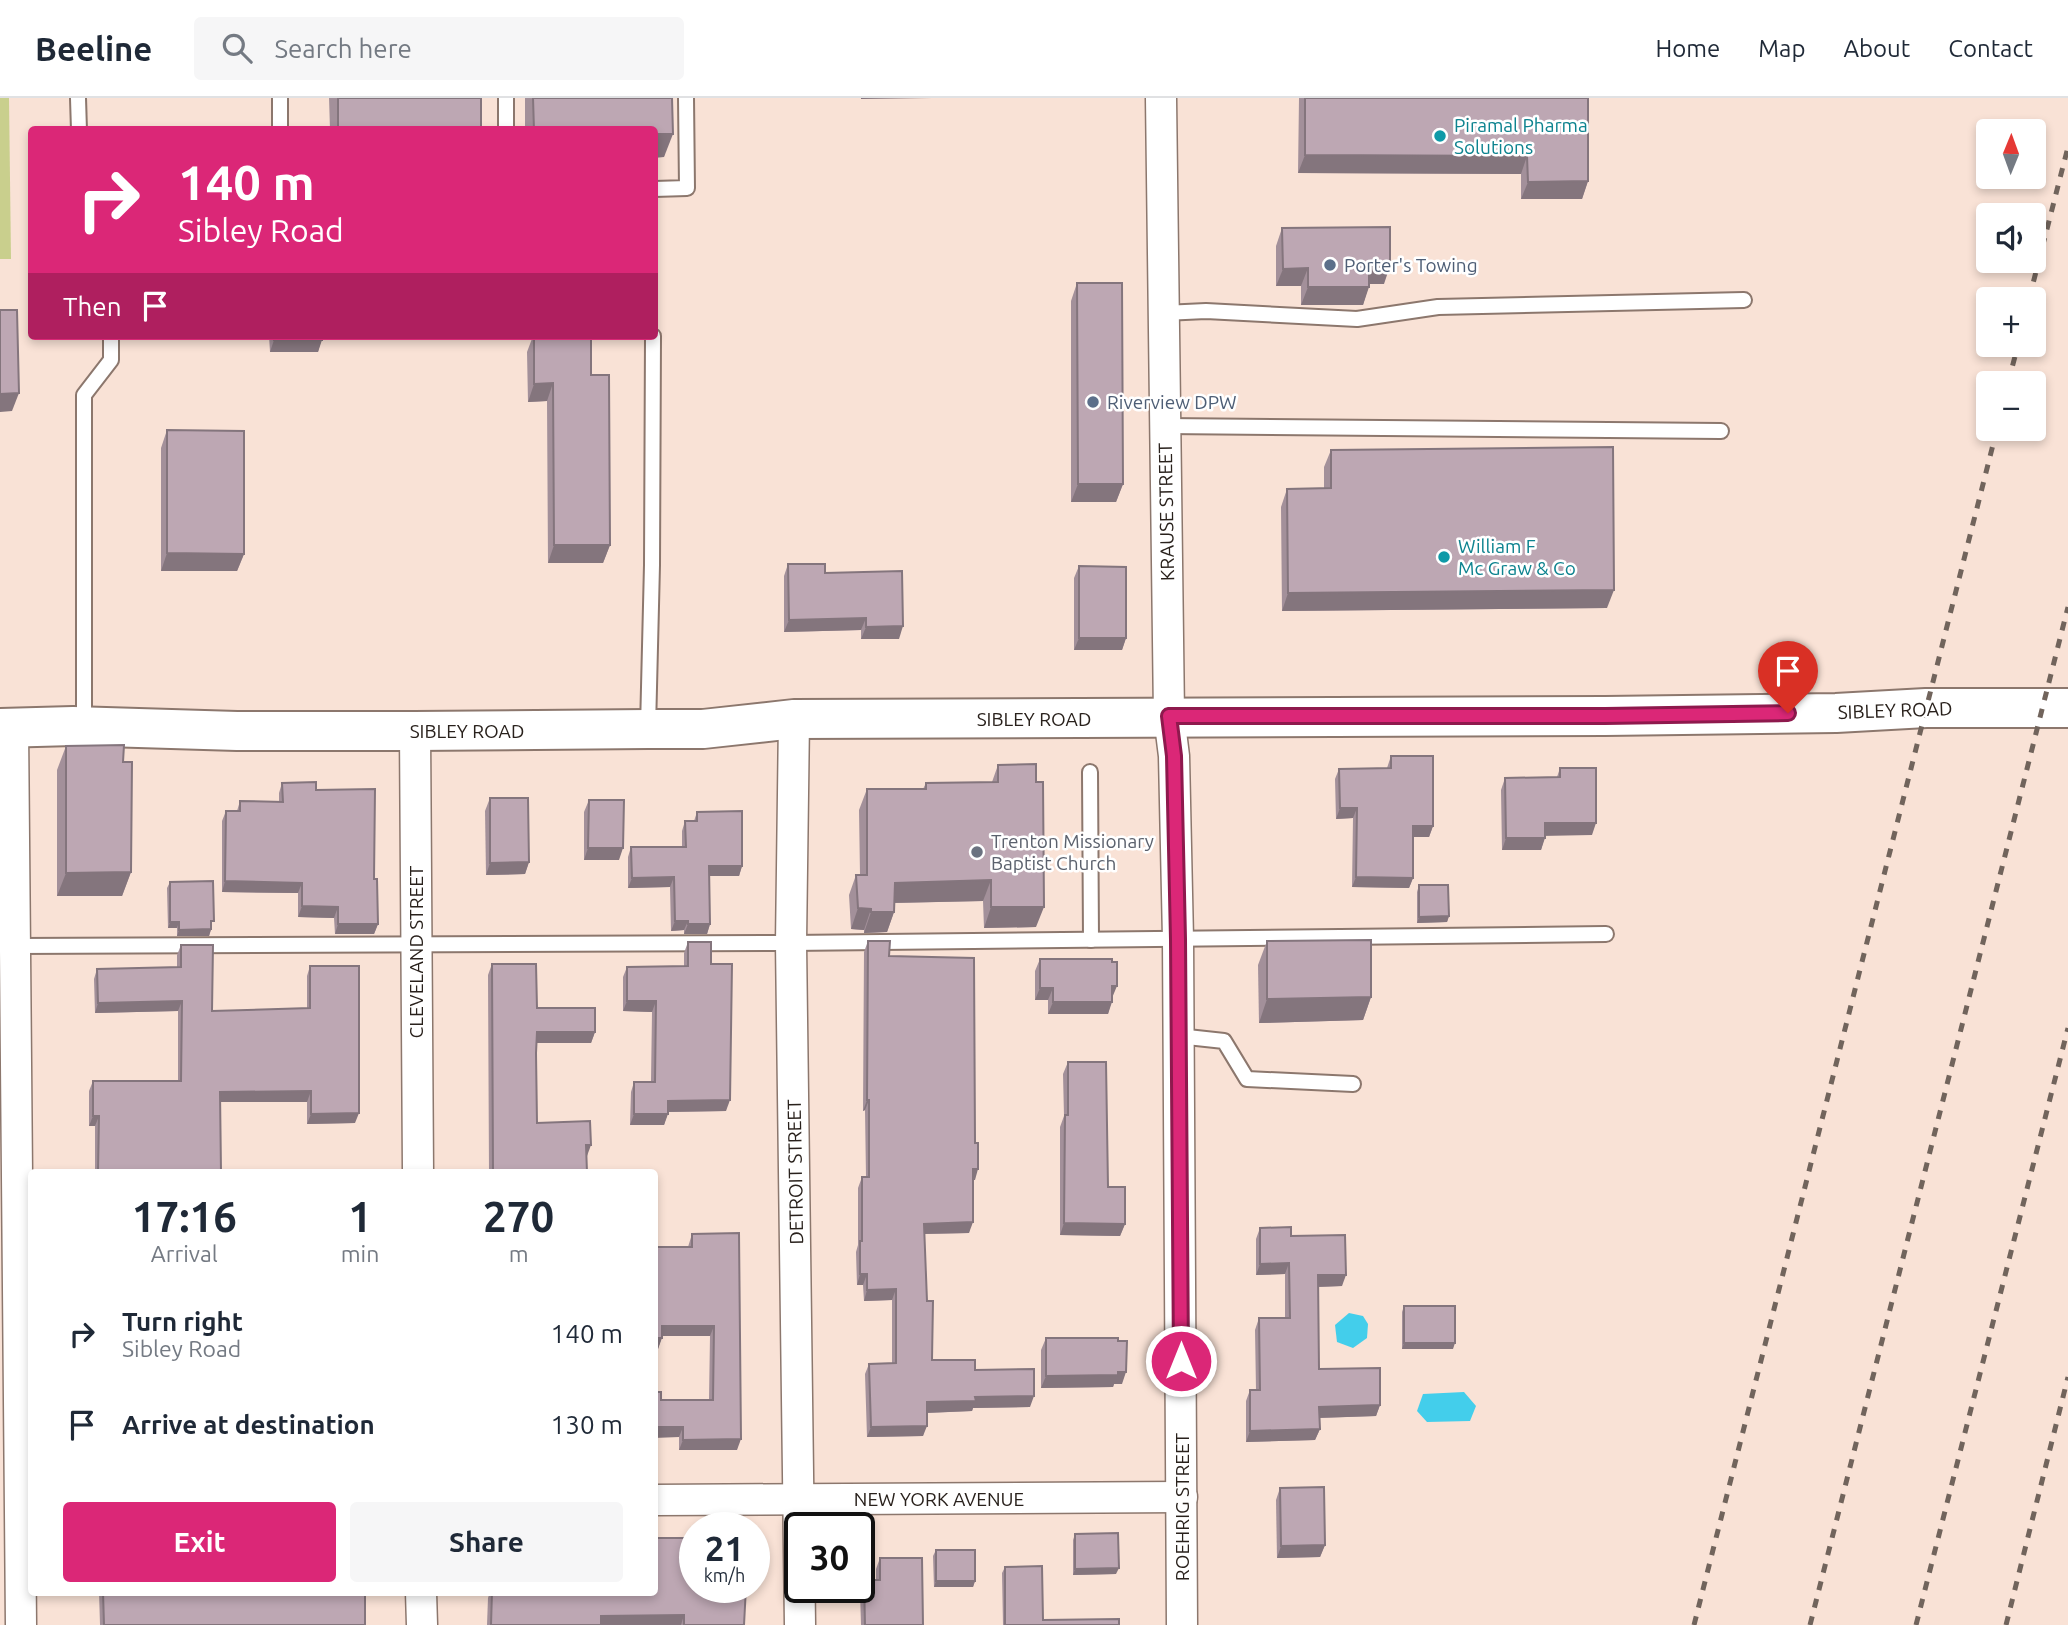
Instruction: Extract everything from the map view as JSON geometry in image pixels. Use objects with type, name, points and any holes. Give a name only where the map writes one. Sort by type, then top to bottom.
[{"type":"main road","name":"SIBLEY ROAD","points":[[7,727],[415,731],[704,729],[794,719],[1605,716],[1823,713],[1926,708],[2068,708]]},
{"type":"street","name":"KRAUSE STREET","points":[[1161,98],[1169,716]]},
{"type":"street","name":"ROEHRIG STREET","points":[[1169,716],[1174,756],[1178,939],[1182,1625]]},
{"type":"street","name":"DETROIT STREET","points":[[794,719],[791,943],[800,1625]]},
{"type":"street","points":[[7,727],[15,946],[26,1507],[21,1625]]},
{"type":"street","name":"CLEVELAND STREET","points":[[415,731],[418,1169]]},
{"type":"street","name":"NEW YORK AVENUE","points":[[658,1500],[1182,1497]]},
{"type":"street","points":[[421,1596],[422,1625]]},
{"type":"lane","points":[[78,98],[79,126]]},
{"type":"lane","points":[[280,98],[280,126]]},
{"type":"lane","points":[[506,98],[506,126]]},
{"type":"lane","points":[[658,189],[687,188],[686,98]]},
{"type":"lane","points":[[1164,313],[1206,311],[1357,318],[1438,307],[1744,300]]},
{"type":"lane","points":[[84,727],[84,395],[111,360],[111,340]]},
{"type":"lane","points":[[648,729],[653,340]]},
{"type":"lane","points":[[1165,426],[1721,430]]},
{"type":"lane","points":[[1090,772],[1091,940]]},
{"type":"lane","points":[[15,946],[791,943],[1606,934]]},
{"type":"lane","points":[[1178,1036],[1224,1041],[1247,1079],[1353,1084]]},
{"type":"green space","points":[[0,98],[9,98],[11,259],[0,259]]},
{"type":"water","points":[[1349,1313],[1363,1316],[1368,1324],[1367,1338],[1353,1348],[1337,1342],[1335,1325]]},
{"type":"water","points":[[1464,1392],[1476,1406],[1470,1421],[1427,1422],[1417,1411],[1423,1394]]},
{"type":"building","points":[[338,98],[481,98],[481,126],[338,126]]},
{"type":"building","points":[[533,98],[672,98],[673,134],[658,134],[658,126],[534,126]]},
{"type":"building","name":"Piramal Pharma Solutions","points":[[1305,98],[1588,98],[1588,181],[1528,182],[1527,156],[1305,155]]},
{"type":"building","name":"Porter's Towing","points":[[1390,227],[1390,266],[1369,267],[1369,287],[1308,287],[1308,268],[1283,269],[1282,228]]},
{"type":"building","name":"Riverview DPW","points":[[1077,283],[1122,283],[1123,484],[1078,484]]},
{"type":"building","points":[[0,310],[17,310],[19,393],[0,394]]},
{"type":"building","points":[[534,340],[591,340],[591,375],[609,375],[610,545],[554,545],[553,383],[534,384]]},
{"type":"building","points":[[167,430],[244,431],[244,554],[167,553]]},
{"type":"building","name":"William F Mc Graw & Co","points":[[1613,447],[1614,590],[1288,593],[1287,489],[1331,488],[1331,450]]},
{"type":"building","points":[[788,564],[825,564],[825,573],[902,571],[903,626],[866,627],[866,618],[789,620]]},
{"type":"building","points":[[1079,566],[1126,567],[1126,638],[1079,638]]},
{"type":"building","points":[[124,745],[123,762],[132,762],[131,872],[66,873],[66,746]]},
{"type":"building","points":[[1391,756],[1433,756],[1433,826],[1413,826],[1413,878],[1356,877],[1357,808],[1340,808],[1339,769],[1391,768]]},
{"type":"building","points":[[1036,764],[1036,782],[1043,782],[1044,907],[991,907],[991,880],[895,883],[894,912],[871,912],[871,909],[858,908],[856,875],[867,875],[867,789],[926,789],[926,783],[998,782],[998,765]]},
{"type":"building","points":[[1560,768],[1596,768],[1596,823],[1545,823],[1545,838],[1506,838],[1505,778],[1560,777]]},
{"type":"building","points":[[316,782],[316,790],[375,789],[374,879],[377,879],[378,924],[338,924],[338,907],[302,906],[302,883],[225,881],[226,811],[240,811],[240,801],[283,802],[282,783]]},
{"type":"building","points":[[490,798],[528,798],[529,862],[490,863]]},
{"type":"building","points":[[589,800],[624,800],[623,848],[588,848]]},
{"type":"building","points":[[742,811],[742,866],[709,866],[710,924],[675,921],[674,877],[632,878],[631,847],[686,847],[685,821],[697,821],[697,812]]},
{"type":"building","points":[[213,881],[214,921],[211,921],[211,929],[179,930],[179,922],[170,922],[170,882]]},
{"type":"building","points":[[1419,885],[1448,885],[1449,916],[1419,917]]},
{"type":"building","points":[[1371,940],[1371,997],[1267,999],[1267,941]]},
{"type":"building","points":[[868,941],[890,941],[889,956],[974,958],[975,1143],[978,1143],[978,1169],[973,1169],[973,1222],[924,1224],[927,1301],[933,1301],[932,1360],[975,1360],[975,1370],[1034,1369],[1034,1396],[975,1397],[976,1401],[927,1402],[927,1426],[871,1427],[869,1364],[896,1363],[896,1289],[867,1290],[867,1274],[860,1274],[862,1177],[869,1177]]},
{"type":"building","points":[[688,942],[711,942],[711,964],[732,964],[730,1100],[668,1101],[668,1114],[634,1114],[634,1082],[655,1082],[656,1001],[627,1001],[627,967],[688,966]]},
{"type":"building","points":[[181,945],[213,945],[212,1011],[310,1008],[310,966],[359,966],[359,1113],[311,1114],[311,1091],[220,1092],[221,1169],[98,1169],[99,1116],[93,1116],[93,1081],[181,1081],[182,1001],[98,1003],[97,969],[181,967]]},
{"type":"building","points":[[1040,959],[1112,959],[1112,962],[1117,962],[1117,986],[1112,986],[1112,1002],[1053,1002],[1053,988],[1040,988]]},
{"type":"building","points":[[492,964],[536,964],[537,1008],[595,1008],[595,1032],[537,1032],[537,1123],[590,1121],[591,1145],[586,1145],[587,1169],[493,1169]]},
{"type":"building","points":[[1068,1062],[1106,1062],[1108,1187],[1125,1187],[1125,1224],[1064,1223]]},
{"type":"building","points":[[1291,1227],[1291,1236],[1345,1235],[1346,1275],[1318,1275],[1319,1369],[1380,1368],[1380,1405],[1319,1407],[1320,1429],[1250,1431],[1250,1390],[1260,1390],[1259,1318],[1290,1318],[1289,1263],[1260,1264],[1260,1228]]},
{"type":"building","points":[[739,1233],[741,1439],[683,1440],[683,1427],[658,1427],[658,1392],[661,1392],[661,1400],[713,1400],[714,1326],[662,1326],[662,1338],[658,1338],[658,1247],[692,1247],[692,1234]]},
{"type":"building","points":[[1404,1306],[1455,1306],[1455,1343],[1404,1343]]},
{"type":"building","points":[[1046,1338],[1118,1338],[1118,1341],[1127,1341],[1126,1372],[1118,1372],[1118,1375],[1046,1376]]},
{"type":"building","points":[[1324,1487],[1325,1545],[1281,1546],[1280,1488]]},
{"type":"building","points":[[1118,1533],[1119,1568],[1075,1569],[1075,1534]]},
{"type":"building","points":[[658,1538],[679,1538],[679,1603],[745,1603],[744,1625],[684,1625],[684,1615],[601,1616],[601,1625],[491,1625],[492,1596],[658,1596]]},
{"type":"building","points":[[936,1550],[975,1550],[975,1581],[936,1581]]},
{"type":"building","points":[[880,1558],[922,1558],[923,1625],[865,1625],[865,1603],[875,1603],[875,1580],[880,1580]]},
{"type":"building","points":[[1042,1566],[1043,1620],[1119,1619],[1119,1625],[1005,1625],[1005,1567]]},
{"type":"building","points":[[103,1596],[365,1596],[365,1625],[104,1625]]},
{"type":"railway","points":[[2032,287],[2068,147]]},
{"type":"railway","points":[[2011,371],[2015,357]]},
{"type":"railway","points":[[1694,1625],[1994,441]]},
{"type":"railway","points":[[1810,1625],[2068,607]]},
{"type":"railway","points":[[1916,1625],[2068,1028]]},
{"type":"railway","points":[[2006,1625],[2068,1377]]},
{"type":"place","name":"Piramal Pharma Solutions","points":[[1440,136]]},
{"type":"place","name":"Porter's Towing","points":[[1330,265]]},
{"type":"place","name":"Riverview DPW","points":[[1093,402]]},
{"type":"place","name":"William F Mc Graw & Co","points":[[1444,557]]},
{"type":"place","name":"Trenton Missionary Baptist Church","points":[[977,852]]},
{"type":"route","points":[[1181,1361],[1178,939],[1174,756],[1169,716],[1605,716],[1788,713]]}]
